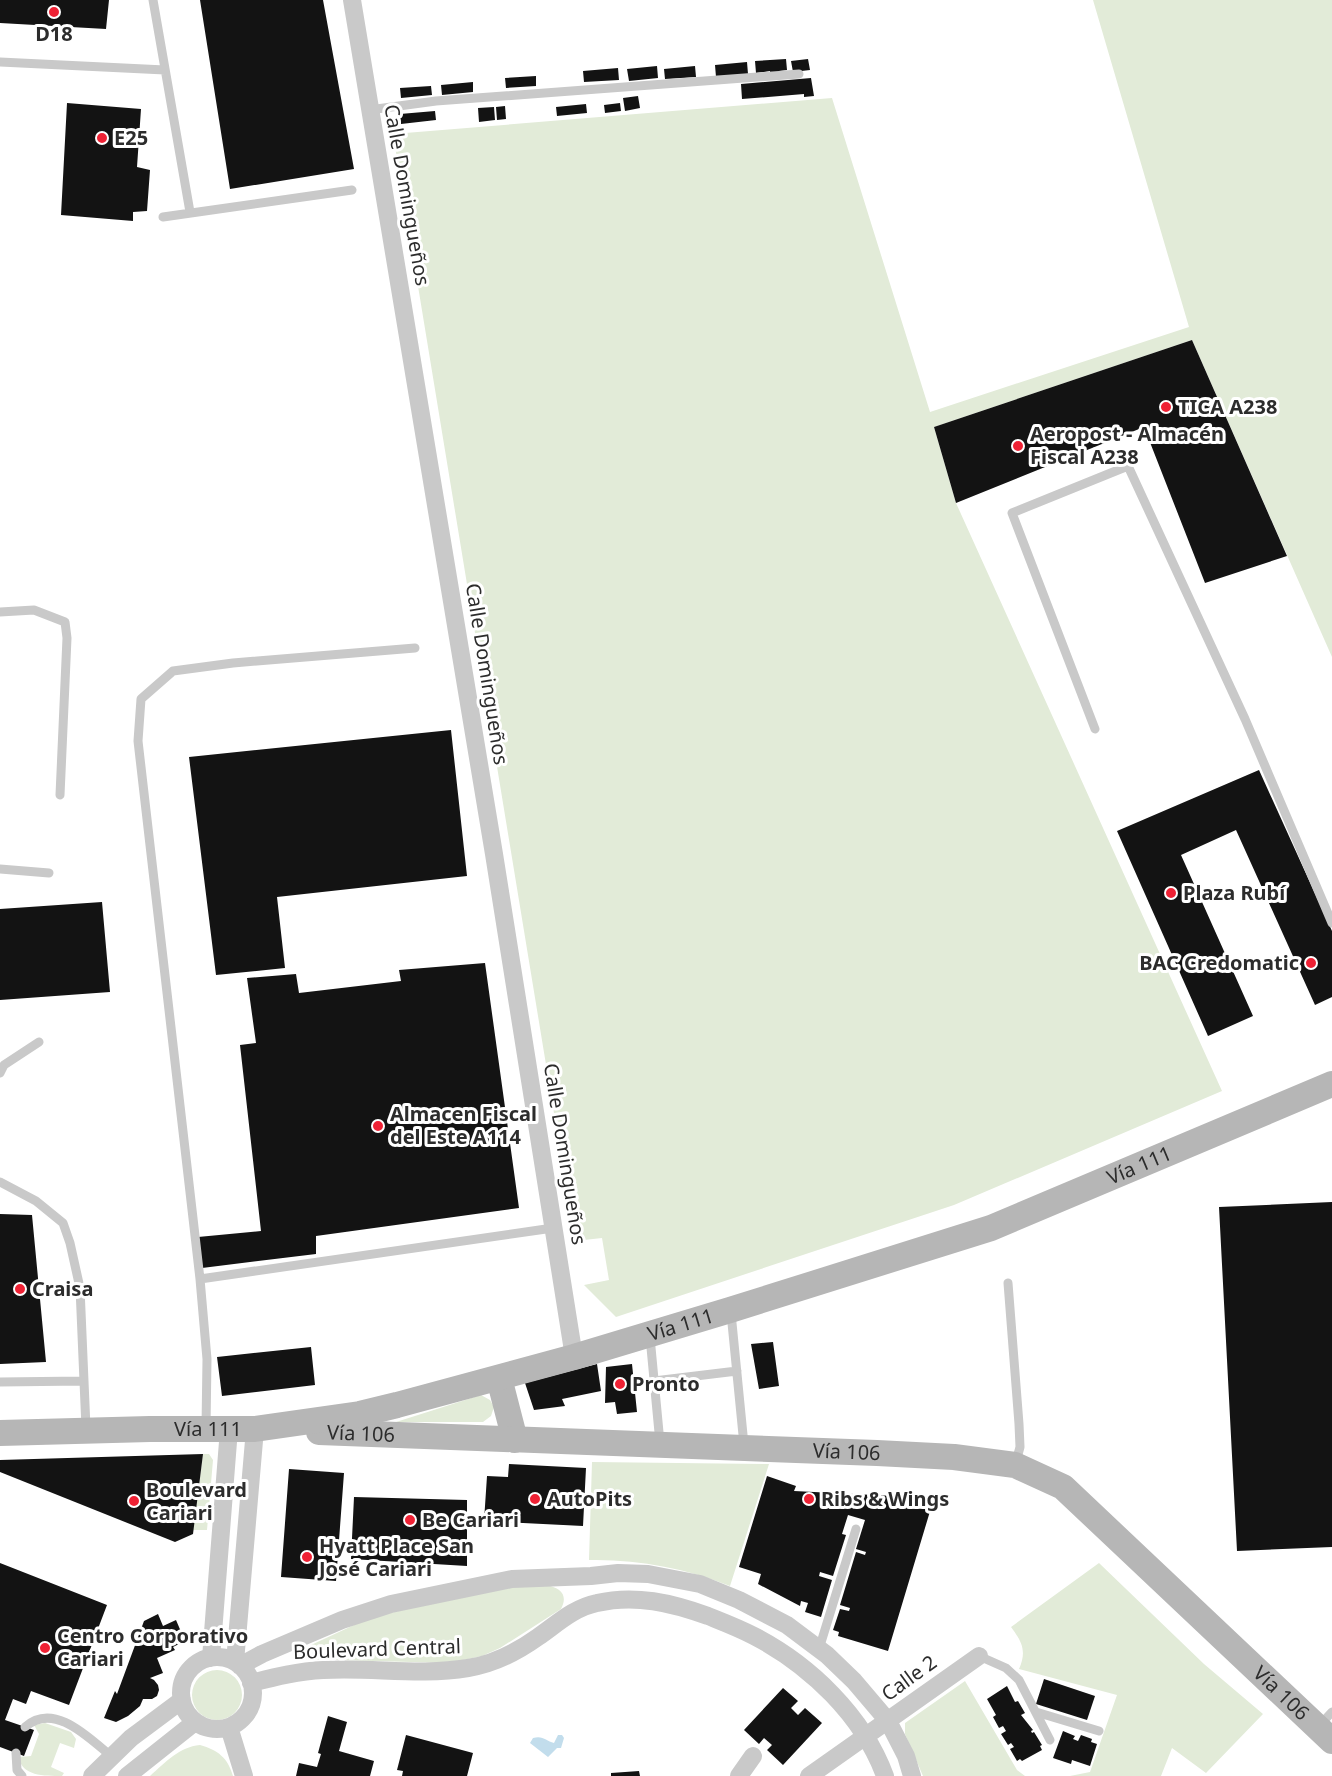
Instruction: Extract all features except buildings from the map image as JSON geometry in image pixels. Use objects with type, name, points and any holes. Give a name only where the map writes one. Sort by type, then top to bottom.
[{"type":"main road","name":"Vía 111","points":[[0,1433],[255,1430],[360,1414],[499,1378],[730,1310],[991,1228],[1332,1084]]},
{"type":"main road","points":[[499,1378],[515,1440]]},
{"type":"main road","name":"Vía 106","points":[[255,1430],[954,1457],[1015,1465],[1063,1487],[1329,1730]]},
{"type":"street","name":"Calle Domingueños","points":[[352,0],[492,843],[574,1357]]},
{"type":"street","points":[[211,1658],[217,1429]]},
{"type":"street","points":[[238,1664],[255,1430]]},
{"type":"street","name":"Boulevard Central","points":[[238,1664],[342,1620],[391,1604],[512,1579],[618,1573],[648,1574],[700,1584],[764,1612],[787,1625],[819,1649],[854,1681],[888,1721],[906,1756],[912,1776]]},
{"type":"street","points":[[591,1576],[596,1603]]},
{"type":"street","name":"Boulevard Central","points":[[251,1683],[325,1669],[434,1671],[470,1668],[503,1658],[539,1636],[564,1617],[596,1603],[624,1599],[651,1600],[671,1604],[753,1635],[791,1660],[824,1686],[841,1705],[865,1737],[885,1776]]},
{"type":"street","name":"Calle 2","points":[[809,1776],[979,1656]]},
{"type":"street","points":[[211,1658],[227,1659],[238,1664],[247,1673],[253,1694],[252,1704],[247,1714],[239,1722],[229,1727],[217,1729],[195,1722],[188,1714],[182,1700],[182,1686],[186,1676],[201,1661],[211,1658]]},
{"type":"street","points":[[92,1776],[131,1738],[182,1700]]},
{"type":"street","points":[[127,1776],[195,1722]]},
{"type":"street","points":[[229,1727],[244,1776]]},
{"type":"street","points":[[739,1776],[753,1756]]},
{"type":"lane","points":[[153,0],[190,212]]},
{"type":"lane","points":[[0,62],[165,70]]},
{"type":"lane","points":[[369,110],[436,101],[799,74]]},
{"type":"lane","points":[[163,217],[352,190]]},
{"type":"lane","points":[[1095,729],[1012,513],[1128,466],[1245,719],[1332,923]]},
{"type":"lane","points":[[0,612],[33,610],[65,622],[67,638],[60,795]]},
{"type":"lane","points":[[217,1429],[207,1359],[200,1280],[138,741],[141,699],[173,671],[233,663],[415,648]]},
{"type":"lane","points":[[0,869],[49,873]]},
{"type":"lane","points":[[0,1073],[4,1065],[39,1042]]},
{"type":"lane","points":[[0,1182],[36,1201],[63,1223],[80,1288],[86,1431]]},
{"type":"lane","points":[[200,1280],[553,1228]]},
{"type":"lane","points":[[1008,1283],[1020,1447],[1015,1465]]},
{"type":"lane","points":[[730,1310],[745,1448]]},
{"type":"lane","points":[[650,1334],[660,1445]]},
{"type":"lane","points":[[654,1381],[736,1371]]},
{"type":"lane","points":[[0,1382],[83,1381]]},
{"type":"lane","points":[[819,1649],[856,1529]]},
{"type":"lane","points":[[979,1656],[1006,1668],[1015,1675],[1025,1689],[1050,1740]]},
{"type":"lane","points":[[1036,1712],[1099,1731]]},
{"type":"lane","points":[[25,1727],[38,1718],[55,1719],[86,1736],[111,1756]]},
{"type":"lane","points":[[16,1753],[16,1770],[21,1776]]},
{"type":"green space","points":[[1093,0],[1332,0],[1332,657],[1192,340],[934,427],[956,503],[1222,1091],[954,1205],[616,1317],[584,1285],[609,1280],[602,1238],[575,1241],[393,134],[832,98],[930,412],[1189,327]]},
{"type":"green space","points":[[481,1395],[490,1400],[494,1407],[491,1416],[483,1422],[396,1422]]},
{"type":"green space","points":[[203,1454],[209,1454],[213,1460],[207,1530],[193,1530]]},
{"type":"green space","points":[[592,1462],[769,1464],[730,1586],[696,1574],[661,1566],[625,1561],[589,1560]]},
{"type":"green space","points":[[1099,1563],[1204,1664],[1263,1714],[1206,1773],[1172,1748],[1161,1776],[1070,1776],[1090,1772],[1117,1695],[1019,1669],[1023,1652],[1018,1637],[1011,1627]]},
{"type":"green space","points":[[503,1584],[554,1587],[561,1592],[564,1599],[561,1609],[500,1648],[482,1656],[449,1663],[298,1659],[296,1652],[367,1619]]},
{"type":"green space","points":[[212,1670],[222,1670],[235,1677],[242,1690],[242,1700],[235,1713],[222,1720],[212,1720],[203,1716],[196,1709],[192,1700],[192,1690],[196,1681],[203,1674]]},
{"type":"green space","points":[[965,1681],[1017,1770],[1025,1776],[923,1776],[905,1734],[905,1723]]},
{"type":"green space","points":[[45,1723],[71,1732],[76,1739],[74,1748],[60,1743],[51,1767],[64,1773],[62,1776],[34,1774],[24,1768],[19,1757],[31,1756],[39,1734],[34,1725]]},
{"type":"green space","points":[[200,1745],[212,1749],[221,1756],[228,1764],[233,1776],[150,1776],[179,1752]]},
{"type":"water","points":[[558,1735],[564,1738],[561,1748],[557,1748],[548,1757],[530,1743],[533,1738],[539,1737],[554,1743]]},
{"type":"place","name":"D18","points":[[54,12]]},
{"type":"place","name":"E25","points":[[102,138]]},
{"type":"place","name":"TICA A238","points":[[1166,407]]},
{"type":"place","name":"Aeropost - Almacén Fiscal A238","points":[[1018,446]]},
{"type":"place","name":"Plaza Rubí","points":[[1171,893]]},
{"type":"place","name":"BAC Credomatic","points":[[1311,963]]},
{"type":"place","name":"Almacen Fiscal del Este A114","points":[[378,1126]]},
{"type":"place","name":"Craisa","points":[[20,1289]]},
{"type":"place","name":"Pronto","points":[[620,1384]]},
{"type":"place","name":"AutoPits","points":[[535,1499]]},
{"type":"place","name":"Ribs & Wings","points":[[809,1499]]},
{"type":"place","name":"Boulevard Cariari","points":[[134,1501]]},
{"type":"place","name":"Be Cariari","points":[[410,1520]]},
{"type":"place","name":"Hyatt Place San José Cariari","points":[[307,1557]]},
{"type":"place","name":"Centro Corporativo Cariari","points":[[45,1648]]}]
